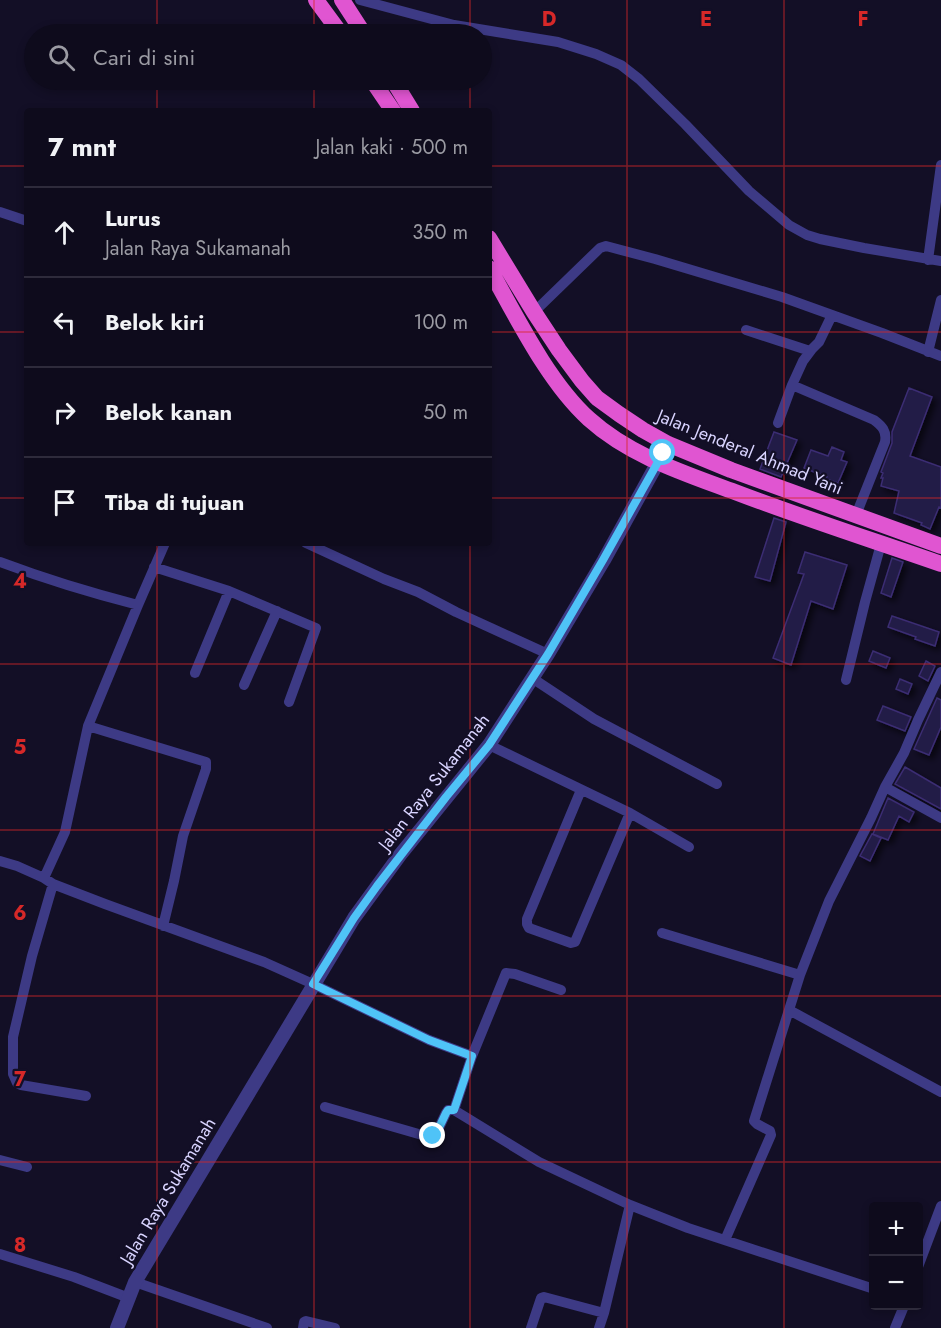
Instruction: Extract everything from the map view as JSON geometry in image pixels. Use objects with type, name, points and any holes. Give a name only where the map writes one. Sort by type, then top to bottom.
[{"type":"highway","points":[[316,0],[334,24]]},
{"type":"highway","points":[[342,0],[358,24]]},
{"type":"highway","points":[[379,90],[391,108]]},
{"type":"highway","points":[[399,90],[410,108]]},
{"type":"highway","name":"Jalan Jenderal Ahmad Yani","points":[[492,243],[534,312],[582,381],[597,398],[643,430],[668,444],[773,486],[941,546]]},
{"type":"highway","points":[[492,273],[539,355],[571,400],[608,435],[658,462],[774,507],[941,564]]},
{"type":"street","points":[[360,0],[450,24]]},
{"type":"street","points":[[492,31],[558,42],[621,65],[686,124],[749,191],[789,225],[807,235],[941,261]]},
{"type":"street","points":[[928,260],[941,165]]},
{"type":"street","points":[[0,212],[24,220]]},
{"type":"street","points":[[534,312],[600,248],[606,246],[782,297],[941,356]]},
{"type":"street","points":[[928,352],[941,300]]},
{"type":"street","points":[[778,423],[803,361],[819,342],[832,315]]},
{"type":"street","points":[[746,330],[810,351]]},
{"type":"street","points":[[792,386],[874,420],[885,431],[885,442],[856,515]]},
{"type":"street","name":"Jalan Raya Sukamanah","points":[[117,1328],[135,1282],[354,918],[382,878],[489,745],[548,654],[668,444]]},
{"type":"street","points":[[846,680],[881,544]]},
{"type":"street","points":[[86,1096],[17,1083],[13,1074],[13,1037],[49,881],[65,832],[88,726],[164,546]]},
{"type":"street","points":[[315,546],[548,654]]},
{"type":"street","points":[[0,562],[57,583],[138,604]]},
{"type":"street","points":[[154,567],[230,591],[316,628],[289,702]]},
{"type":"street","points":[[195,673],[230,591]]},
{"type":"street","points":[[244,685],[277,611]]},
{"type":"street","points":[[725,1240],[771,1135],[770,1131],[754,1121],[800,975],[829,901],[904,753],[941,672]]},
{"type":"street","points":[[532,678],[594,719],[717,784]]},
{"type":"street","points":[[88,726],[206,762],[206,769],[183,836],[163,926]]},
{"type":"street","points":[[489,745],[630,813],[689,847]]},
{"type":"street","points":[[885,787],[941,818]]},
{"type":"street","points":[[581,790],[527,919],[526,924],[529,928],[571,943],[575,942],[630,813]]},
{"type":"street","points":[[0,861],[163,926],[264,962],[429,1040],[472,1056]]},
{"type":"street","points":[[662,933],[800,975]]},
{"type":"street","points":[[454,1110],[472,1056],[506,973],[561,990]]},
{"type":"street","points":[[789,1010],[941,1092]]},
{"type":"street","points":[[325,1107],[429,1137],[436,1134],[448,1110],[454,1110],[539,1161],[630,1205],[688,1228],[869,1288]]},
{"type":"street","points":[[0,1160],[27,1167]]},
{"type":"street","points":[[599,1328],[630,1205]]},
{"type":"street","points":[[922,1256],[941,1206]]},
{"type":"street","points":[[0,1254],[74,1277],[129,1298]]},
{"type":"street","points":[[135,1282],[267,1328]]},
{"type":"street","points":[[531,1328],[540,1301],[544,1297],[604,1313]]},
{"type":"street","points":[[895,1328],[902,1310]]},
{"type":"street","points":[[303,1328],[306,1321],[335,1328]]},
{"type":"building","points":[[909,388],[932,397],[910,456],[941,467],[941,508],[939,507],[930,529],[921,525],[922,523],[894,513],[899,491],[881,486],[883,473],[881,472],[892,443],[892,432]]},
{"type":"building","points":[[774,432],[797,440],[781,477],[760,469]]},
{"type":"building","points":[[832,447],[844,452],[841,460],[847,462],[838,483],[804,468],[811,450],[828,456]]},
{"type":"building","points":[[774,518],[786,522],[770,581],[755,577]]},
{"type":"building","points":[[805,552],[847,565],[833,609],[811,601],[791,665],[773,658],[804,574],[798,573]]},
{"type":"building","points":[[892,558],[903,562],[891,597],[881,593]]},
{"type":"building","points":[[892,616],[939,632],[935,646],[888,627]]},
{"type":"building","points":[[873,651],[890,658],[886,668],[869,661]]},
{"type":"building","points":[[926,661],[935,666],[928,681],[919,676]]},
{"type":"building","points":[[900,679],[912,684],[908,694],[896,689]]},
{"type":"building","points":[[937,698],[941,700],[941,727],[929,755],[914,749]]},
{"type":"building","points":[[883,706],[911,717],[905,731],[877,720]]},
{"type":"building","points":[[905,767],[941,788],[941,809],[895,784]]},
{"type":"building","points":[[888,798],[914,812],[909,822],[899,816],[888,840],[873,834]]},
{"type":"building","points":[[872,834],[881,838],[870,861],[860,856]]},
{"type":"route","points":[[433,1136],[448,1110],[454,1110],[472,1056],[429,1040],[313,984],[377,886],[489,745],[548,654],[663,453]]}]
